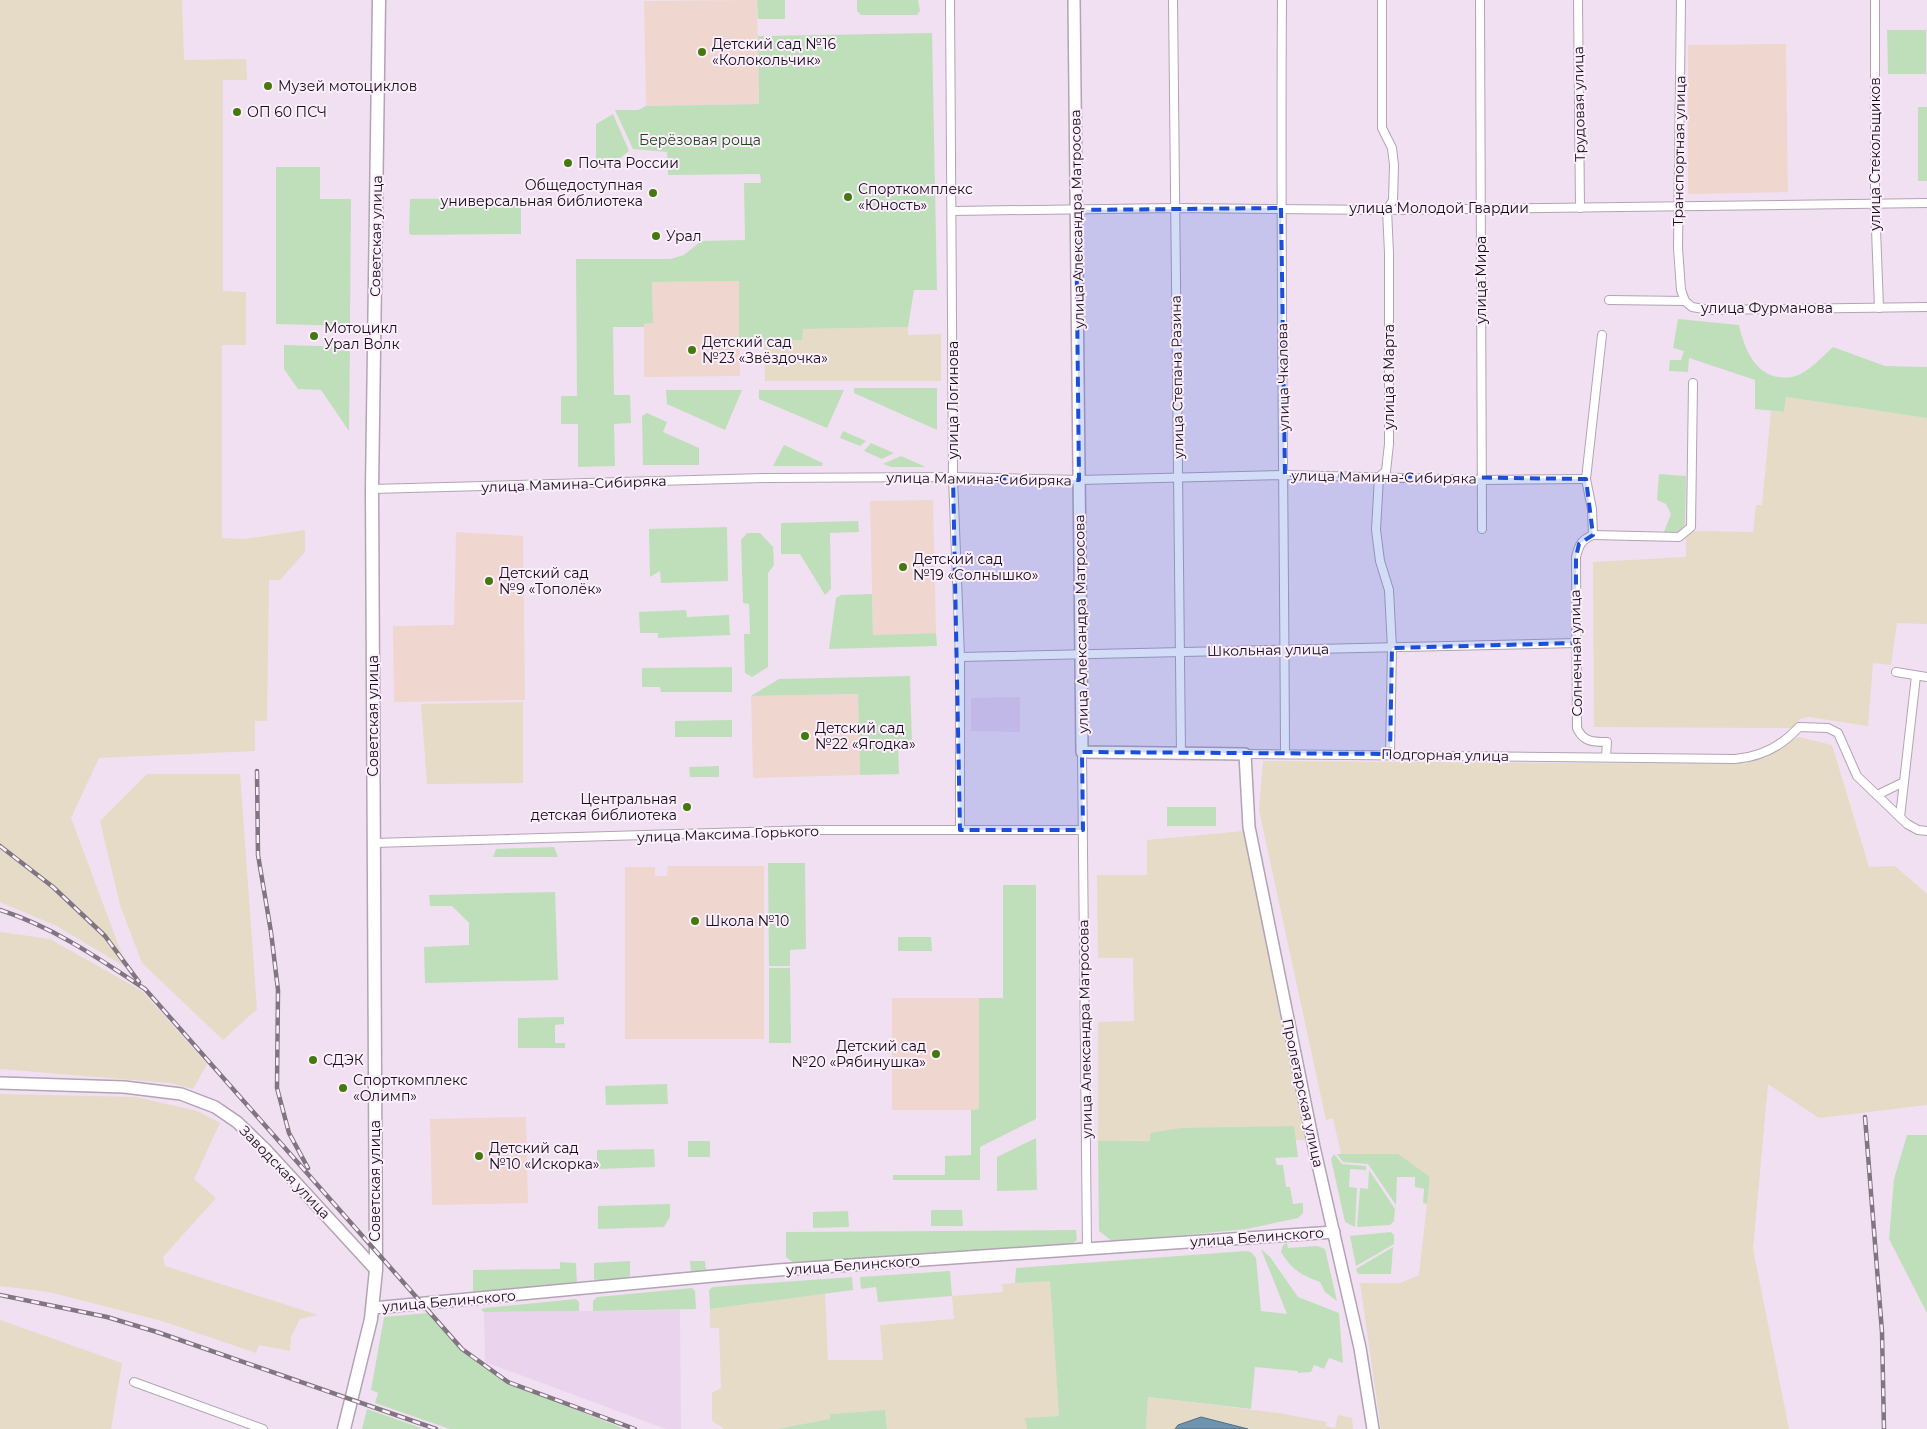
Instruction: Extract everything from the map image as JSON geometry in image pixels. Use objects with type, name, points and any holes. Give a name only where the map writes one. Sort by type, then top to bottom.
[{"type":"main road","name":"Советская улица","points":[[344,1429],[373,1308],[376,1270],[372,489],[379,0]]},
{"type":"street","name":"улица Логинова","points":[[950,0],[953,477],[960,657],[960,830]]},
{"type":"street","name":"улица Александра Матросова","points":[[1074,0],[1087,1249]]},
{"type":"street","name":"улица Степана Разина","points":[[1173,0],[1181,754]]},
{"type":"street","name":"улица Чкалова","points":[[1282,0],[1280,208],[1285,475],[1285,754]]},
{"type":"street","name":"улица 8 Марта","points":[[1382,0],[1382,128],[1392,148],[1394,165],[1393,200],[1386,210],[1389,253],[1389,444],[1386,471],[1380,477],[1376,530],[1380,561],[1389,590],[1392,648],[1390,754]]},
{"type":"street","name":"улица Мира","points":[[1480,0],[1482,529]]},
{"type":"street","name":"Трудовая улица","points":[[1578,0],[1580,208]]},
{"type":"street","name":"Транспортная улица","points":[[1680,0],[1680,277],[1681,290],[1685,301]]},
{"type":"street","name":"улица Стекольщиков","points":[[1875,0],[1875,203],[1879,308]]},
{"type":"street","name":"улица Молодой Гвардии","points":[[952,211],[1174,208],[1386,210],[1927,203]]},
{"type":"street","name":"улица Фурманова","points":[[1609,300],[1685,301],[1692,307],[1710,310],[1927,307]]},
{"type":"street","points":[[1602,336],[1586,479],[1592,509],[1593,535],[1679,537],[1691,527],[1693,383]]},
{"type":"street","name":"улица Мамина-Сибиряка","points":[[372,489],[766,478],[953,477],[1079,480],[1178,476],[1285,475],[1483,480],[1586,479]]},
{"type":"street","name":"Солнечная улица","points":[[1593,535],[1585,538],[1579,544],[1576,557],[1577,728],[1584,739],[1592,742],[1607,742],[1606,756]]},
{"type":"street","name":"Школьная улица","points":[[960,657],[1576,643]]},
{"type":"street","points":[[1896,672],[1927,677]]},
{"type":"street","points":[[1900,817],[1916,676]]},
{"type":"street","name":"Подгорная улица","points":[[1082,752],[1748,758],[1772,749],[1789,738],[1799,727],[1828,728],[1838,733],[1857,776],[1877,795]]},
{"type":"street","name":"Пролетарская улица","points":[[1245,754],[1249,827],[1312,1139],[1360,1348],[1373,1429]]},
{"type":"street","points":[[1904,782],[1877,795],[1900,817],[1918,830],[1927,831]]},
{"type":"street","name":"улица Максима Горького","points":[[374,843],[815,830],[1083,830]]},
{"type":"street","name":"Заводская улица","points":[[0,1083],[124,1087],[181,1094],[215,1107],[237,1122],[264,1148],[376,1270]]},
{"type":"street","name":"улица Белинского","points":[[373,1308],[778,1270],[1334,1232]]},
{"type":"street","points":[[134,1382],[264,1429]]},
{"type":"highlighted area","points":[[1281,208],[1285,475],[1586,479],[1593,535],[1579,544],[1576,557],[1576,643],[1392,648],[1390,754],[1082,752],[1083,830],[960,830],[953,477],[1079,480],[1076,210]]},
{"type":"shaded area","points":[[0,0],[182,0],[184,60],[246,59],[247,80],[223,80],[223,291],[246,292],[246,345],[222,345],[222,538],[245,539],[305,530],[305,552],[280,580],[269,580],[267,721],[255,721],[255,751],[99,758],[71,818],[127,968],[57,926],[0,902]]},
{"type":"shaded area","name":"Детский сад №16 «Колокольчик»","points":[[757,0],[759,104],[646,106],[644,1]]},
{"type":"shaded area","points":[[1786,44],[1788,192],[1688,194],[1688,45]]},
{"type":"shaded area","name":"Детский сад №23 «Звёздочка»","points":[[739,281],[740,376],[644,377],[644,324],[653,323],[652,282]]},
{"type":"shaded area","points":[[908,327],[908,335],[941,334],[941,381],[765,381],[764,341],[802,340],[802,329]]},
{"type":"shaded area","points":[[1786,397],[1927,418],[1927,624],[1897,623],[1891,665],[1873,663],[1868,726],[1809,717],[1800,719],[1794,728],[1594,727],[1593,562],[1686,557],[1686,538],[1694,531],[1753,532],[1756,505],[1762,505],[1771,411],[1784,412]]},
{"type":"shaded area","name":"Детский сад №19 «Солнышко»","points":[[933,500],[936,633],[873,635],[870,501]]},
{"type":"shaded area","name":"Детский сад №9 «Тополёк»","points":[[456,532],[523,536],[525,700],[394,702],[393,626],[454,625]]},
{"type":"shaded area","name":"Детский сад №22 «Ягодка»","points":[[858,694],[860,775],[753,778],[751,696]]},
{"type":"shaded area","points":[[1020,697],[1020,732],[971,731],[971,698]]},
{"type":"shaded area","points":[[523,702],[523,783],[427,784],[421,704]]},
{"type":"shaded area","points":[[1798,737],[1832,745],[1869,867],[1895,866],[1927,894],[1927,1105],[1819,1118],[1768,1084],[1753,1249],[1789,1429],[1381,1429],[1360,1283],[1400,1283],[1419,1275],[1430,1177],[1341,1154],[1333,1118],[1326,1120],[1259,810],[1263,761],[1744,764],[1773,753]]},
{"type":"shaded area","points":[[147,774],[240,774],[257,1009],[223,1040],[142,963],[120,905],[100,821]]},
{"type":"shaded area","points":[[1244,831],[1306,1140],[1098,1141],[1098,1022],[1134,1021],[1133,958],[1098,958],[1097,875],[1147,875],[1147,840]]},
{"type":"shaded area","name":"Школа №10","points":[[668,866],[764,866],[764,1039],[625,1039],[625,867],[655,867],[655,876],[667,876]]},
{"type":"shaded area","points":[[0,932],[50,939],[142,991],[207,1064],[193,1089],[170,1083],[0,1069]]},
{"type":"shaded area","name":"Детский сад №20 «Рябинушка»","points":[[892,998],[979,998],[979,1110],[892,1110]]},
{"type":"shaded area","points":[[0,1094],[136,1097],[197,1111],[220,1123],[194,1179],[216,1198],[163,1257],[165,1266],[318,1315],[300,1319],[291,1337],[290,1351],[259,1345],[256,1353],[162,1321],[49,1292],[0,1286]]},
{"type":"shaded area","name":"Детский сад №10 «Искорка»","points":[[526,1117],[528,1203],[432,1205],[430,1119]]},
{"type":"shaded area","points":[[1050,1280],[1059,1416],[1026,1418],[1027,1429],[887,1429],[885,1410],[830,1414],[830,1419],[776,1429],[725,1429],[712,1421],[712,1393],[721,1388],[719,1328],[710,1328],[710,1309],[825,1293],[828,1360],[883,1360],[880,1325],[954,1319],[952,1296],[1003,1292],[1002,1284]]},
{"type":"shaded area","points":[[680,1310],[681,1429],[666,1429],[485,1362],[484,1312]]},
{"type":"shaded area","points":[[0,1320],[122,1363],[111,1429],[0,1429]]},
{"type":"shaded area","points":[[1148,1397],[1279,1413],[1327,1422],[1326,1426],[1335,1428],[1338,1415],[1352,1418],[1353,1429],[1146,1429]]},
{"type":"green space","points":[[757,0],[785,0],[785,19],[758,19]]},
{"type":"green space","points":[[857,0],[918,0],[920,11],[917,15],[861,15],[857,11]]},
{"type":"green space","points":[[1887,30],[1926,30],[1926,74],[1888,74]]},
{"type":"green space","name":"Спорткомплекс «Юность»","points":[[932,33],[937,290],[914,290],[908,327],[803,329],[802,340],[739,341],[739,281],[652,282],[653,323],[644,324],[644,327],[613,327],[614,395],[630,395],[631,423],[614,424],[615,466],[578,467],[578,424],[561,424],[561,396],[577,396],[576,259],[670,259],[684,255],[701,241],[745,240],[744,183],[761,183],[760,174],[668,175],[667,152],[633,149],[615,110],[638,110],[646,106],[759,104],[758,36]]},
{"type":"green space","points":[[1918,107],[1927,107],[1927,181],[1918,181]]},
{"type":"green space","points":[[613,114],[629,151],[614,163],[596,170],[596,124]]},
{"type":"green space","points":[[276,167],[320,167],[320,199],[351,199],[350,326],[276,324]]},
{"type":"green space","points":[[521,198],[521,234],[411,235],[409,233],[410,199]]},
{"type":"green space","points":[[1678,319],[1739,325],[1749,355],[1755,363],[1770,375],[1780,377],[1798,375],[1814,365],[1833,347],[1885,366],[1927,367],[1927,418],[1786,397],[1784,412],[1755,409],[1755,380],[1689,358],[1688,372],[1669,371],[1670,360],[1681,360],[1684,351],[1673,348]]},
{"type":"green space","points":[[284,345],[350,347],[349,431],[321,390],[298,389],[284,369]]},
{"type":"green space","points":[[854,388],[937,388],[937,430],[854,393]]},
{"type":"green space","points":[[666,390],[742,390],[725,430],[667,404]]},
{"type":"green space","points":[[759,390],[844,390],[827,428],[759,399]]},
{"type":"green space","points":[[647,413],[667,422],[663,432],[699,448],[699,465],[643,465],[642,416]]},
{"type":"green space","points":[[843,431],[866,441],[860,446],[840,438]]},
{"type":"green space","points":[[871,443],[894,453],[882,459],[864,451]]},
{"type":"green space","points":[[784,445],[823,463],[822,466],[773,466]]},
{"type":"green space","points":[[901,456],[926,467],[891,467],[883,464]]},
{"type":"green space","points":[[1659,474],[1686,476],[1685,524],[1679,531],[1674,533],[1664,532],[1671,514],[1666,504],[1657,500]]},
{"type":"green space","points":[[858,521],[859,532],[830,533],[831,589],[825,595],[800,554],[781,554],[781,523]]},
{"type":"green space","points":[[727,527],[728,581],[661,583],[660,571],[650,577],[649,529]]},
{"type":"green space","points":[[747,533],[760,533],[773,547],[774,565],[768,573],[768,667],[752,677],[745,673],[744,634],[750,634],[749,604],[743,603],[741,540]]},
{"type":"green space","points":[[872,594],[873,635],[936,633],[937,646],[829,649],[836,598],[841,595]]},
{"type":"green space","points":[[686,610],[687,617],[729,615],[730,635],[658,638],[658,633],[640,633],[639,612]]},
{"type":"green space","points":[[732,667],[732,692],[661,692],[660,687],[642,687],[642,668]]},
{"type":"green space","points":[[910,676],[912,746],[898,747],[899,774],[860,775],[858,694],[751,696],[779,679]]},
{"type":"green space","points":[[732,720],[732,737],[675,737],[675,721]]},
{"type":"green space","points":[[719,766],[719,777],[690,777],[689,767]]},
{"type":"green space","points":[[1167,807],[1216,807],[1216,826],[1167,826]]},
{"type":"green space","points":[[554,847],[558,857],[493,857],[496,849]]},
{"type":"green space","points":[[768,863],[805,863],[806,949],[790,950],[790,966],[769,966]]},
{"type":"green space","points":[[1003,885],[1036,885],[1036,1119],[980,1147],[980,1180],[893,1180],[893,1175],[945,1175],[945,1156],[971,1155],[971,1110],[979,1109],[979,998],[1003,998]]},
{"type":"green space","points":[[555,892],[558,980],[425,983],[424,947],[469,945],[469,923],[452,906],[430,906],[429,895]]},
{"type":"green space","points":[[898,937],[931,937],[932,951],[898,951]]},
{"type":"green space","points":[[769,968],[790,968],[791,1043],[769,1043]]},
{"type":"green space","points":[[564,1017],[564,1024],[555,1025],[555,1043],[565,1043],[565,1048],[518,1048],[518,1018]]},
{"type":"green space","points":[[667,1084],[668,1104],[606,1105],[605,1086]]},
{"type":"green space","points":[[1294,1126],[1298,1157],[1275,1158],[1277,1165],[1283,1165],[1286,1187],[1290,1187],[1293,1204],[1303,1203],[1303,1213],[1298,1218],[1247,1229],[1124,1241],[1112,1241],[1099,1231],[1098,1141],[1150,1141],[1150,1133],[1181,1128]]},
{"type":"green space","points":[[1907,1135],[1927,1135],[1927,1313],[1889,1239],[1894,1179]]},
{"type":"green space","points":[[1036,1138],[1037,1190],[997,1191],[997,1157]]},
{"type":"green space","points":[[688,1141],[710,1141],[710,1157],[688,1157]]},
{"type":"green space","points":[[654,1149],[655,1167],[597,1169],[597,1150]]},
{"type":"green space","points":[[1334,1154],[1342,1164],[1366,1166],[1366,1170],[1350,1169],[1349,1187],[1357,1188],[1355,1227],[1345,1222],[1331,1159]]},
{"type":"green space","points":[[1337,1154],[1398,1154],[1430,1177],[1427,1204],[1423,1203],[1424,1189],[1415,1187],[1415,1177],[1397,1177],[1396,1205],[1368,1164],[1343,1162]]},
{"type":"green space","points":[[1369,1170],[1395,1209],[1394,1221],[1390,1225],[1357,1227],[1360,1188],[1368,1189]]},
{"type":"green space","points":[[670,1204],[670,1217],[664,1227],[598,1229],[598,1206]]},
{"type":"green space","points":[[931,1210],[962,1210],[963,1226],[931,1226]]},
{"type":"green space","points":[[848,1211],[849,1227],[813,1228],[813,1212]]},
{"type":"green space","points":[[1076,1230],[1077,1240],[1070,1245],[795,1264],[786,1257],[786,1232]]},
{"type":"green space","points":[[1391,1232],[1394,1235],[1394,1244],[1356,1266],[1350,1236]]},
{"type":"green space","points":[[1287,1243],[1288,1248],[1317,1246],[1325,1249],[1337,1301],[1325,1292],[1320,1282],[1307,1277],[1293,1268],[1281,1252],[1283,1245]]},
{"type":"green space","points":[[1393,1247],[1391,1274],[1358,1274],[1356,1269]]},
{"type":"green space","points":[[1261,1249],[1270,1257],[1298,1297],[1339,1313],[1343,1363],[1329,1358],[1324,1369],[1314,1365],[1311,1372],[1298,1373],[1298,1371],[1255,1367],[1251,1409],[1148,1397],[1146,1429],[1027,1429],[1025,1418],[1059,1416],[1050,1281],[1015,1283],[1016,1268],[1246,1251],[1251,1252],[1256,1258],[1261,1311],[1287,1314]]},
{"type":"green space","points":[[630,1261],[630,1279],[598,1282],[594,1279],[594,1263]]},
{"type":"green space","points":[[690,1261],[705,1261],[706,1271],[691,1273]]},
{"type":"green space","points":[[560,1262],[576,1263],[577,1284],[473,1294],[473,1270],[560,1269]]},
{"type":"green space","points":[[950,1271],[952,1296],[878,1302],[876,1287],[861,1289],[860,1277]]},
{"type":"green space","points":[[852,1277],[853,1290],[710,1309],[709,1290],[713,1287]]},
{"type":"green space","points":[[692,1288],[695,1291],[696,1309],[593,1311],[593,1301],[597,1297]]},
{"type":"green space","points":[[576,1299],[579,1302],[579,1311],[484,1312],[481,1310],[484,1308]]},
{"type":"green space","points":[[428,1313],[461,1350],[508,1383],[625,1429],[450,1429],[375,1403],[378,1393],[371,1390],[384,1317]]},
{"type":"green space","points":[[367,1409],[424,1429],[362,1429]]},
{"type":"green space","points":[[885,1410],[887,1429],[776,1429],[830,1419],[830,1414]]},
{"type":"water","points":[[1201,1417],[1248,1429],[1175,1429],[1178,1425]]},
{"type":"railway","points":[[257,771],[258,855],[271,932],[278,990],[277,1088],[289,1133],[308,1168]]},
{"type":"railway","points":[[0,846],[53,887],[105,936],[139,982]]},
{"type":"railway","points":[[0,910],[57,934],[145,989],[462,1349],[508,1382],[635,1429]]},
{"type":"railway","points":[[1865,1117],[1882,1332],[1884,1429]]},
{"type":"railway","points":[[0,1295],[107,1317],[157,1332],[436,1429]]},
{"type":"place","name":"Детский сад №16 «Колокольчик»","points":[[702,52]]},
{"type":"place","name":"Музей мотоциклов","points":[[268,86]]},
{"type":"place","name":"ОП 60 ПСЧ","points":[[237,112]]},
{"type":"place","name":"Почта России","points":[[568,163]]},
{"type":"place","name":"Общедоступная универсальная библиотека","points":[[653,193]]},
{"type":"place","name":"Спорткомплекс «Юность»","points":[[848,197]]},
{"type":"place","name":"Урал","points":[[656,236]]},
{"type":"place","name":"Мотоцикл Урал Волк","points":[[314,336]]},
{"type":"place","name":"Детский сад №23 «Звёздочка»","points":[[692,350]]},
{"type":"place","name":"Детский сад №19 «Солнышко»","points":[[903,567]]},
{"type":"place","name":"Детский сад №9 «Тополёк»","points":[[489,581]]},
{"type":"place","name":"Детский сад №22 «Ягодка»","points":[[805,736]]},
{"type":"place","name":"Центральная детская библиотека","points":[[687,807]]},
{"type":"place","name":"Школа №10","points":[[695,921]]},
{"type":"place","name":"Детский сад №20 «Рябинушка»","points":[[936,1054]]},
{"type":"place","name":"СДЭК","points":[[313,1060]]},
{"type":"place","name":"Спорткомплекс «Олимп»","points":[[343,1088]]},
{"type":"place","name":"Детский сад №10 «Искорка»","points":[[479,1156]]},
{"type":"park label","name":"Берёзовая роща","points":[[700,140]]}]
